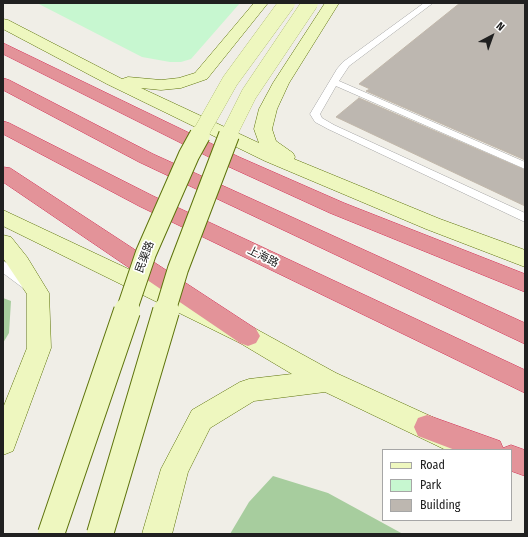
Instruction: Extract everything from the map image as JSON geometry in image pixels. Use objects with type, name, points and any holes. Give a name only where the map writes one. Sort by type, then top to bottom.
[{"type":"highway","points":[[3,48],[239,164],[344,211],[525,283]]},
{"type":"highway","points":[[3,83],[146,158],[525,334]]},
{"type":"highway","name":"上海路","points":[[3,127],[146,201],[525,382]]},
{"type":"highway","points":[[3,172],[248,336]]},
{"type":"highway","points":[[427,427],[487,449]]},
{"type":"highway","points":[[512,458],[525,463]]},
{"type":"main road","points":[[113,81],[160,85],[181,83],[201,76],[261,3]]},
{"type":"main road","name":"民渠路","points":[[51,534],[146,253],[189,155],[230,81],[287,3]]},
{"type":"main road","points":[[100,534],[178,269],[232,127],[249,94],[310,3]]},
{"type":"main road","points":[[329,181],[280,153],[268,144],[263,129],[268,109],[281,82],[332,3]]},
{"type":"main road","points":[[3,23],[113,81],[272,157],[433,224],[525,259]]},
{"type":"main road","points":[[3,217],[248,336],[328,381],[473,449]]},
{"type":"main road","points":[[3,243],[19,263],[38,293],[39,348],[3,442]]},
{"type":"main road","points":[[157,534],[174,470],[201,419],[249,390],[328,381]]},
{"type":"main road","points":[[512,468],[525,474]]},
{"type":"lane","points":[[429,3],[346,64],[341,69],[315,114],[318,120],[525,218]]},
{"type":"lane","points":[[334,82],[525,166]]},
{"type":"lane","points":[[3,266],[38,293]]},
{"type":"green space","points":[[37,3],[240,3],[191,59],[181,62],[170,62],[142,57]]},
{"type":"green space","points":[[3,298],[11,301],[9,333],[3,343]]},
{"type":"green space","points":[[273,476],[328,493],[403,534],[230,534],[249,502]]},
{"type":"building","points":[[460,3],[525,3],[525,160],[366,91],[370,89],[359,84]]},
{"type":"building","points":[[359,98],[525,170],[525,206],[336,117]]}]
